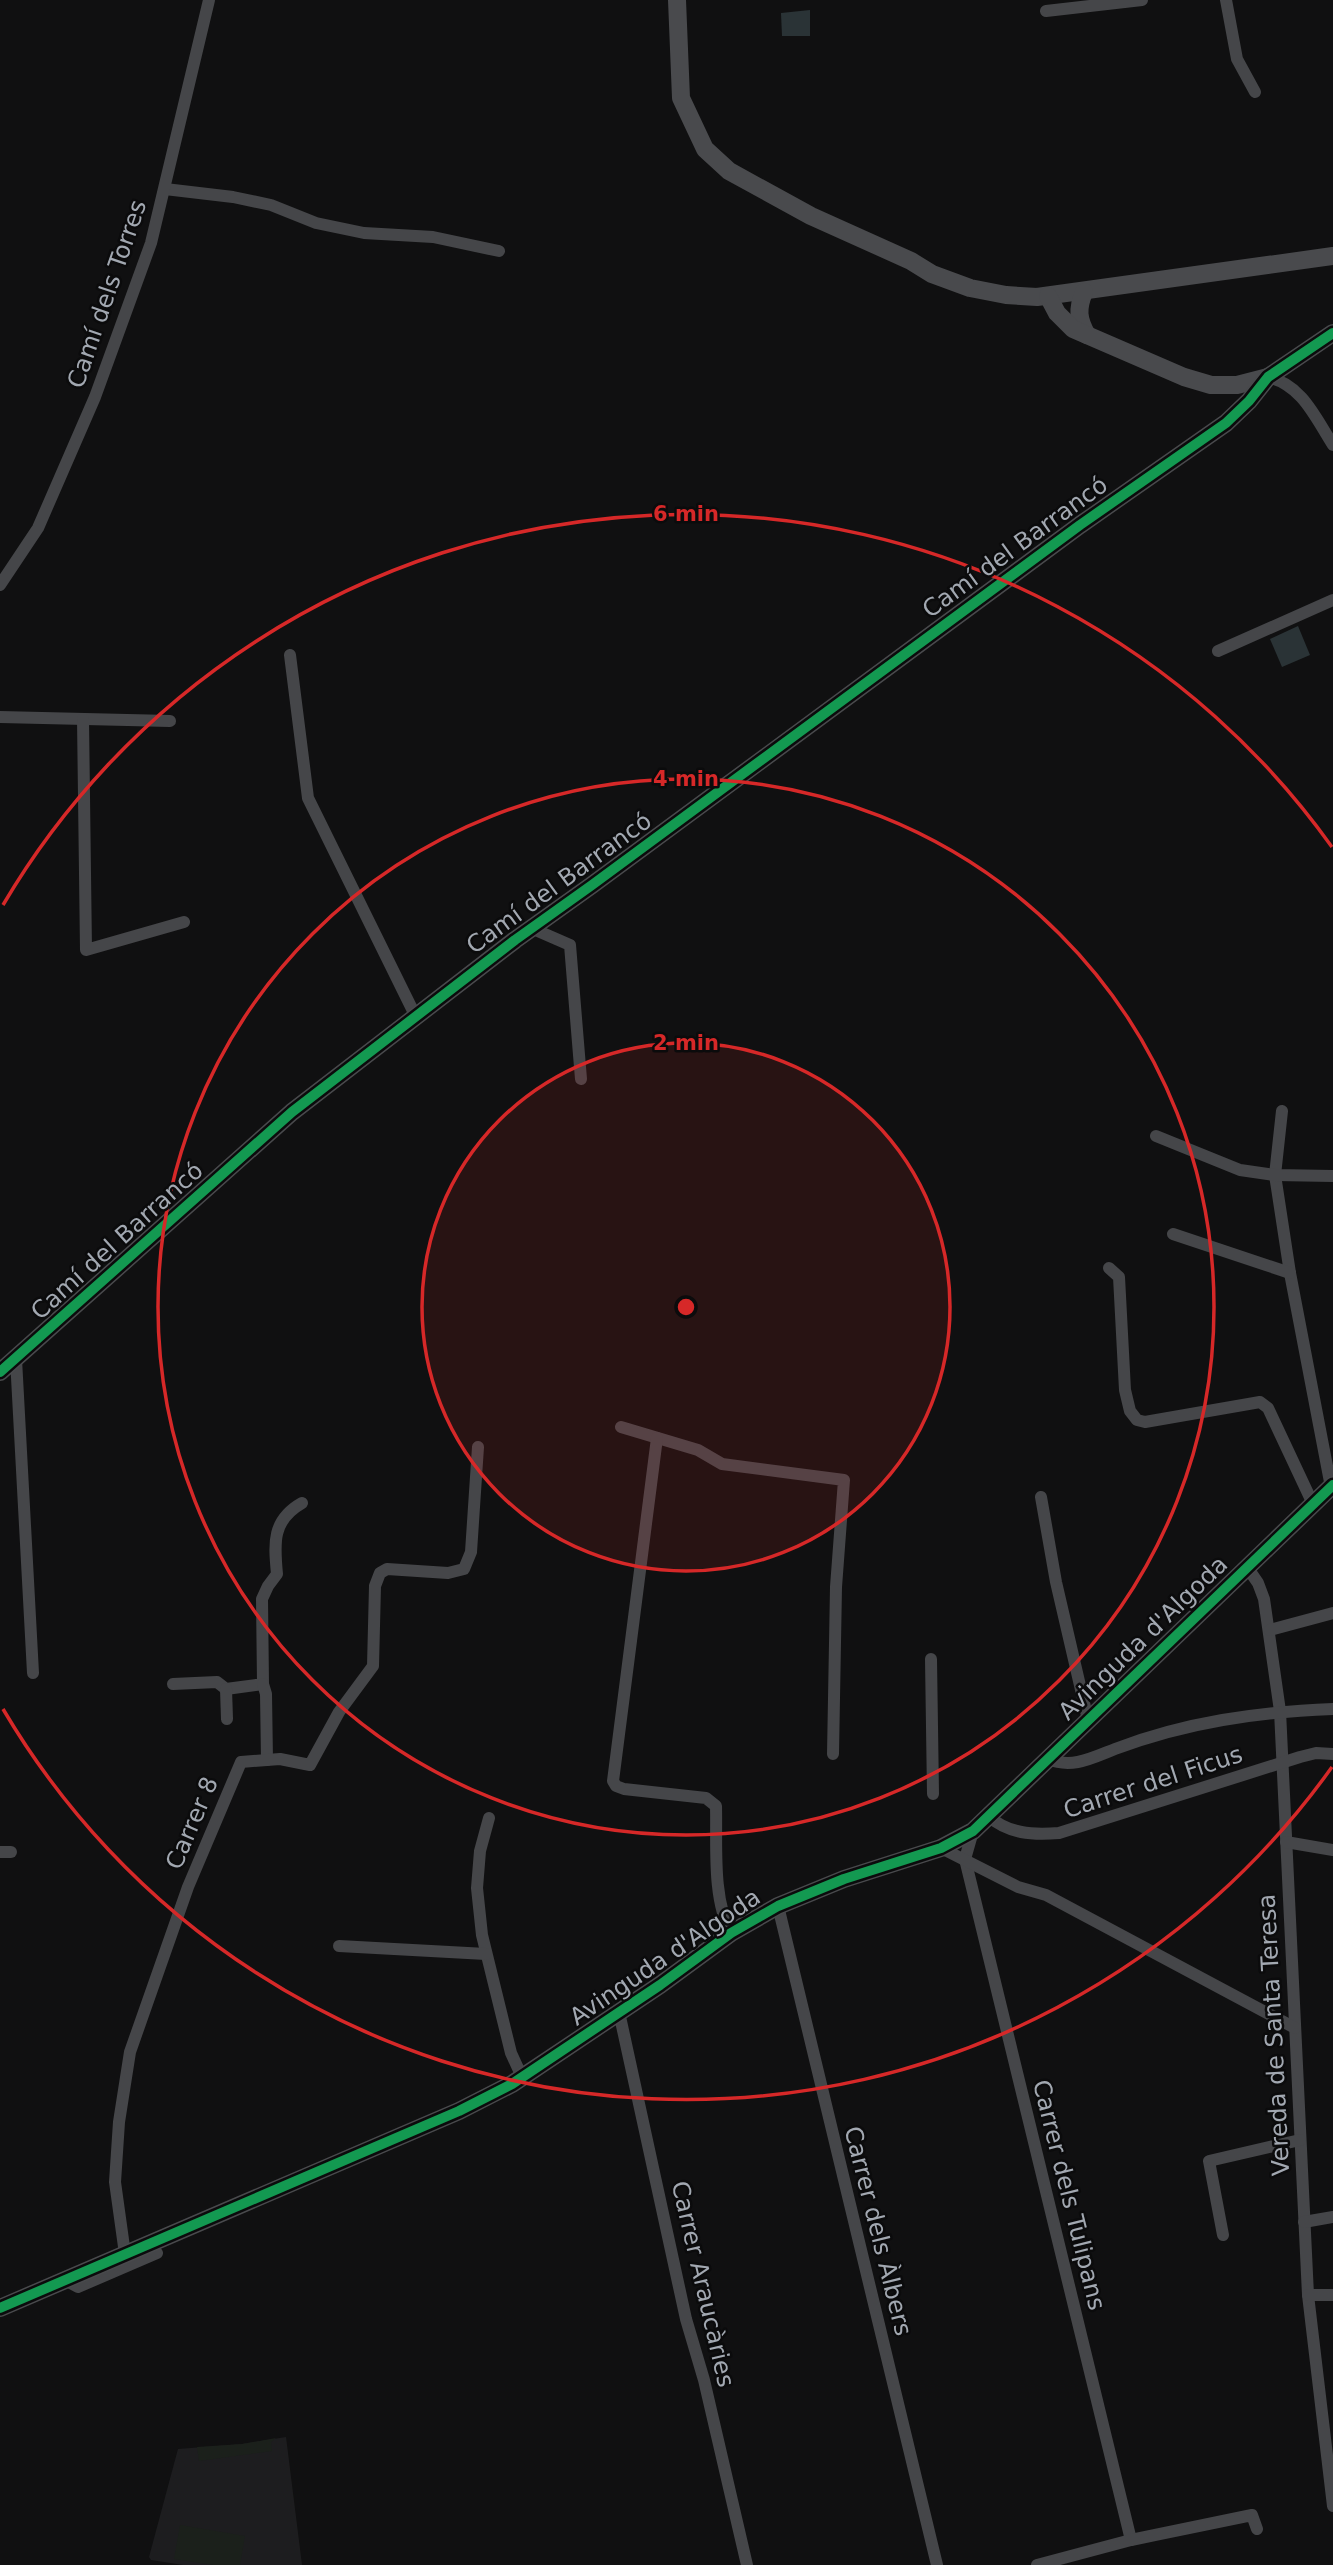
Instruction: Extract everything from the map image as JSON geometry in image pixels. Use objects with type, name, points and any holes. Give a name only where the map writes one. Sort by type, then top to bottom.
[{"type":"street","name":"Camí dels Torres","points":[[0,584],[38,528],[95,397],[151,243],[209,0]]},
{"type":"street","points":[[677,0],[681,98],[705,149],[729,171],[811,216],[911,261],[969,279],[987,288],[1081,300],[1333,251]]},
{"type":"street","points":[[1046,11],[1142,0]]},
{"type":"street","points":[[1226,0],[1237,59],[1255,92]]},
{"type":"street","points":[[164,188],[271,205],[316,223],[364,233],[433,237],[499,251]]},
{"type":"street","points":[[969,279],[1024,286],[1109,279],[1305,251],[1333,251]]},
{"type":"street","points":[[911,261],[932,274],[970,289],[1006,295],[1057,295],[1109,279]]},
{"type":"street","points":[[1057,295],[1057,313],[1073,329],[1184,377],[1211,385],[1237,385],[1268,377],[1282,381],[1298,391],[1333,444]]},
{"type":"street","points":[[1081,300],[1080,322],[1087,335]]},
{"type":"street","name":"Camí del Barrancó","points":[[0,1372],[292,1112],[531,928],[1080,525],[1226,423],[1249,401],[1268,377],[1333,333]]},
{"type":"street","points":[[1218,651],[1333,600]]},
{"type":"street","points":[[290,655],[309,798],[416,1017]]},
{"type":"street","points":[[0,717],[170,721]]},
{"type":"street","points":[[83,719],[86,950],[184,922]]},
{"type":"street","points":[[531,928],[570,945],[581,1079]]},
{"type":"street","points":[[1282,1111],[1275,1175],[1290,1273],[1332,1486]]},
{"type":"street","points":[[1156,1136],[1240,1170],[1275,1175],[1333,1176]]},
{"type":"street","points":[[1173,1234],[1290,1273]]},
{"type":"street","points":[[1109,1268],[1113,1269],[1119,1278],[1125,1390],[1130,1411],[1137,1420],[1145,1422],[1260,1402],[1268,1408],[1314,1504]]},
{"type":"street","points":[[16,1359],[33,1673]]},
{"type":"street","points":[[621,1427],[698,1450],[722,1464],[844,1480],[835,1587],[833,1755]]},
{"type":"street","points":[[657,1438],[613,1781],[616,1786],[624,1789],[706,1798],[716,1806],[719,1900],[725,1923],[731,1933]]},
{"type":"street","name":"Carrer 8","points":[[125,2254],[115,2182],[119,2122],[130,2052],[188,1887],[225,1796],[241,1762],[280,1759],[310,1765],[340,1712],[373,1666],[375,1586],[380,1573],[387,1569],[448,1573],[464,1569],[471,1552],[478,1447]]},
{"type":"street","name":"Avinguda d'Algoda","points":[[0,2308],[459,2111],[522,2077],[731,1933],[778,1906],[844,1879],[941,1848],[973,1831],[1332,1486]]},
{"type":"street","points":[[1041,1497],[1056,1582],[1088,1720]]},
{"type":"street","points":[[267,1760],[266,1694],[262,1684],[262,1599],[277,1574],[277,1530],[288,1511],[302,1503]]},
{"type":"street","name":"Vereda de Santa Teresa","points":[[1247,1567],[1258,1583],[1264,1599],[1280,1711],[1308,2295],[1333,2506]]},
{"type":"street","points":[[1270,1630],[1333,1613]]},
{"type":"street","points":[[931,1659],[933,1794]]},
{"type":"street","points":[[173,1684],[217,1682],[226,1689],[262,1684]]},
{"type":"street","points":[[226,1689],[227,1719]]},
{"type":"street","points":[[1048,1759],[1059,1764],[1074,1764],[1134,1742],[1200,1723],[1280,1711],[1333,1709]]},
{"type":"street","name":"Carrer del Ficus","points":[[988,1816],[999,1826],[1014,1831],[1035,1835],[1059,1833],[1283,1763],[1317,1754],[1333,1754]]},
{"type":"street","points":[[489,1818],[480,1851],[477,1888],[486,1954],[511,2053],[522,2077]]},
{"type":"street","name":"Carrer dels Tulipans","points":[[973,1831],[965,1859],[1131,2540]]},
{"type":"street","points":[[1286,1842],[1333,1850]]},
{"type":"street","points":[[941,1848],[1018,1887],[1046,1895],[1295,2028]]},
{"type":"street","name":"Carrer dels Àlbers","points":[[778,1906],[937,2565]]},
{"type":"street","points":[[338,1946],[486,1954]]},
{"type":"street","name":"Carrer Araucàries","points":[[619,2012],[686,2319],[704,2380],[747,2565]]},
{"type":"street","points":[[1223,2235],[1209,2161],[1300,2140]]},
{"type":"street","points":[[1304,2222],[1333,2217]]},
{"type":"street","points":[[65,2280],[78,2287],[157,2253]]},
{"type":"street","points":[[1308,2295],[1333,2295]]},
{"type":"street","points":[[1037,2565],[1052,2564],[1131,2540],[1252,2515],[1258,2529]]},
{"type":"shaded area","points":[[810,10],[810,36],[782,36],[781,13]]},
{"type":"shaded area","points":[[1298,626],[1310,655],[1282,667],[1270,639]]},
{"type":"shaded area","points":[[286,2437],[302,2565],[183,2565],[151,2560],[149,2557],[178,2449]]},
{"type":"shaded area","points":[[276,2438],[271,2442],[272,2451],[199,2461],[197,2447],[242,2444]]},
{"type":"shaded area","points":[[180,2525],[245,2536],[240,2565],[213,2565],[174,2559]]},
{"type":"cycle path","points":[[0,1372],[292,1112],[515,940],[1080,525],[1226,423],[1249,401],[1268,377],[1333,333]]},
{"type":"cycle path","points":[[0,2308],[459,2111],[512,2084],[660,1985],[731,1933],[778,1906],[844,1879],[941,1848],[973,1831],[1333,1485]]}]
